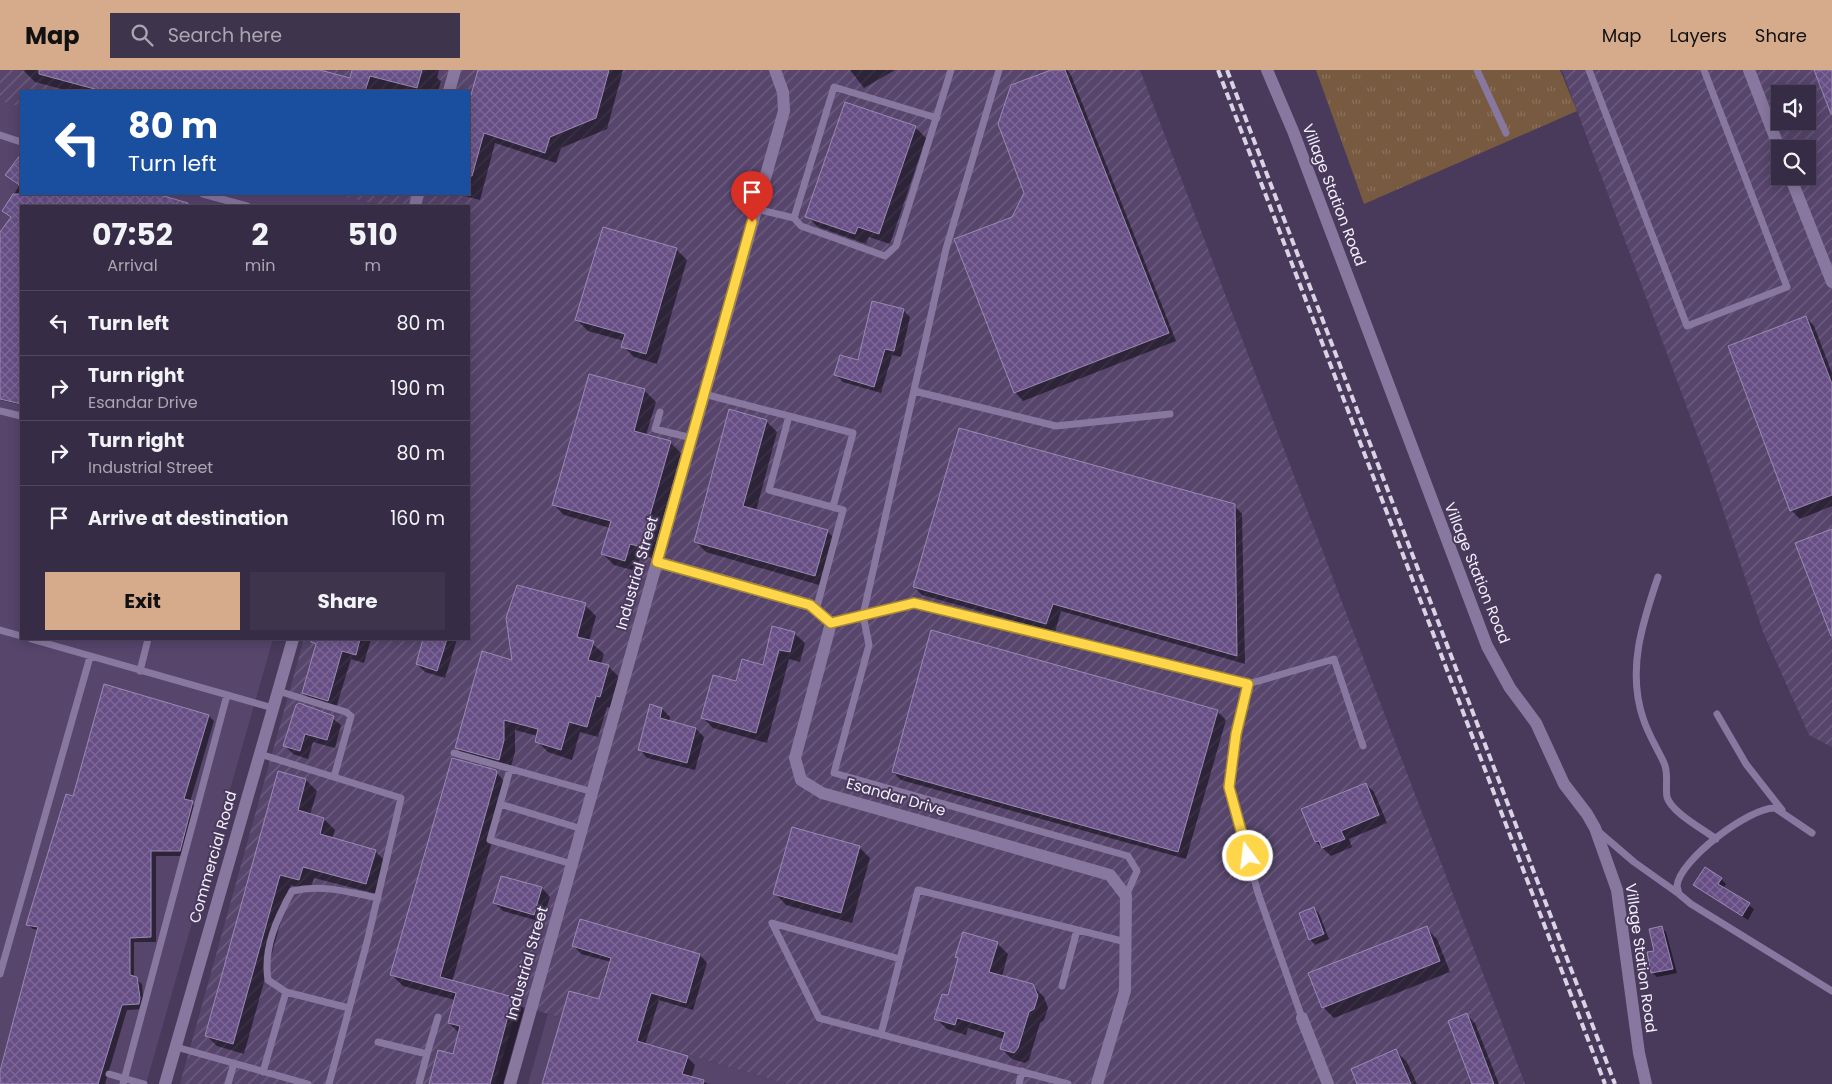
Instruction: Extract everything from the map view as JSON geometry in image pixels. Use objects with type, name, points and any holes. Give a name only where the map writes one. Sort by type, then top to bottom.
[{"type":"street","points":[[449,90],[456,70]]},
{"type":"street","name":"Industrial Street","points":[[510,1084],[784,111],[783,92],[775,70]]},
{"type":"street","name":"Village Station Road","points":[[1267,70],[1293,131],[1487,646],[1510,688],[1536,723],[1564,784],[1587,814],[1595,828],[1617,890],[1639,1053],[1646,1084]]},
{"type":"street","points":[[1749,70],[1776,140]]},
{"type":"street","points":[[1794,185],[1832,282]]},
{"type":"street","points":[[657,562],[810,605],[831,623]]},
{"type":"street","name":"Esandar Drive","points":[[831,623],[795,758],[801,780],[822,793],[1110,875],[1126,896]]},
{"type":"street","name":"Commercial Road","points":[[165,1084],[293,640]]},
{"type":"street","points":[[1097,1084],[1125,991],[1126,896]]},
{"type":"street","points":[[1302,1018],[1328,1084]]},
{"type":"lane","points":[[756,209],[794,218],[801,226],[885,256],[896,246],[951,70]]},
{"type":"lane","points":[[999,70],[946,249],[863,616],[869,645],[834,774],[1128,856],[1136,871],[1126,896]]},
{"type":"lane","points":[[1477,70],[1506,133]]},
{"type":"lane","points":[[1589,70],[1687,326],[1787,287],[1704,70]]},
{"type":"lane","points":[[794,218],[834,87],[937,118]]},
{"type":"lane","points":[[0,136],[20,142]]},
{"type":"lane","points":[[208,195],[243,205]]},
{"type":"lane","points":[[914,391],[1056,426],[1170,414]]},
{"type":"lane","points":[[704,394],[853,433],[833,507]]},
{"type":"lane","points":[[0,411],[20,416]]},
{"type":"lane","points":[[660,412],[656,430],[692,438]]},
{"type":"lane","points":[[790,416],[769,490],[843,510],[816,610]]},
{"type":"lane","points":[[1658,577],[1644,621],[1636,661],[1635,682],[1639,706],[1645,725],[1666,768],[1666,789],[1669,803],[1716,838]]},
{"type":"lane","points":[[831,623],[914,603],[1248,684],[1334,659],[1363,746]]},
{"type":"lane","points":[[0,630],[20,636]]},
{"type":"lane","points":[[34,640],[140,672],[273,708]]},
{"type":"lane","points":[[140,672],[148,640]]},
{"type":"lane","points":[[0,974],[90,656]]},
{"type":"lane","points":[[1248,684],[1236,734],[1229,787],[1258,893],[1302,1018]]},
{"type":"lane","points":[[278,691],[346,712],[351,716],[334,777]]},
{"type":"lane","points":[[123,1081],[228,695]]},
{"type":"lane","points":[[1717,714],[1751,771],[1789,818]]},
{"type":"lane","points":[[454,753],[592,792]]},
{"type":"lane","points":[[260,754],[401,798],[378,898],[329,1084]]},
{"type":"lane","points":[[510,769],[490,840],[572,864]]},
{"type":"lane","points":[[500,804],[582,829]]},
{"type":"lane","points":[[1679,894],[1677,882],[1682,873],[1716,838],[1746,818],[1761,811],[1775,808],[1812,834]]},
{"type":"lane","points":[[1595,828],[1634,862],[1691,904],[1832,991]]},
{"type":"lane","points":[[349,1008],[286,992],[268,980],[266,963],[277,917],[292,892],[309,887],[330,888],[378,898]]},
{"type":"lane","points":[[881,1034],[918,890],[1126,942]]},
{"type":"lane","points":[[900,959],[772,923],[819,1018],[1068,1084]]},
{"type":"lane","points":[[1062,986],[1076,930]]},
{"type":"lane","points":[[263,1072],[286,992]]},
{"type":"lane","points":[[419,1084],[438,1017]]},
{"type":"lane","points":[[378,1042],[428,1054]]},
{"type":"lane","points":[[176,1047],[308,1084]]},
{"type":"lane","points":[[228,1084],[234,1064]]},
{"type":"lane","points":[[1019,1084],[1022,1071]]},
{"type":"lane","points":[[109,1074],[123,1081],[144,1084]]},
{"type":"shaded area","points":[[0,70],[1140,70],[1525,1084],[788,1084],[518,1005],[495,1084],[180,1084],[304,640],[470,640],[470,205],[377,205],[340,195],[470,195],[470,90],[20,90],[20,107],[0,101]]},
{"type":"shaded area","points":[[1562,70],[1832,70],[1832,747],[1809,735],[1763,632],[1709,467]]},
{"type":"shaded area","points":[[0,101],[20,107],[20,195],[340,195],[377,205],[20,205],[20,640],[273,640],[146,1084],[0,1084]]},
{"type":"shaded area","points":[[548,1014],[788,1084],[528,1084]]},
{"type":"green space","points":[[1316,70],[1560,70],[1577,111],[1364,204]]},
{"type":"building","points":[[39,70],[320,70],[350,78],[352,70],[422,70],[417,88],[370,76],[365,90],[98,90],[39,74]]},
{"type":"building","points":[[478,70],[609,70],[596,118],[550,137],[545,153],[484,133],[472,176],[470,176],[470,98]]},
{"type":"building","points":[[1051,70],[1065,70],[1169,333],[1014,393],[954,239],[1012,217],[1024,193],[998,124],[1011,85]]},
{"type":"building","points":[[1814,70],[1832,70],[1832,114],[1831,114]]},
{"type":"building","points":[[845,102],[916,126],[879,234],[858,227],[855,234],[805,217]]},
{"type":"building","points":[[20,155],[20,185],[5,175]]},
{"type":"building","points":[[13,194],[160,195],[188,203],[188,205],[20,205],[20,404],[0,399],[0,232],[11,217],[2,211]]},
{"type":"building","points":[[603,227],[677,248],[646,354],[621,347],[625,334],[575,320]]},
{"type":"building","points":[[872,301],[904,309],[894,351],[885,349],[874,387],[834,375],[840,355],[858,360]]},
{"type":"building","points":[[1806,316],[1832,384],[1832,495],[1790,511],[1728,346]]},
{"type":"building","points":[[589,374],[645,389],[634,431],[671,441],[641,547],[630,544],[625,561],[601,554],[611,521],[552,505]]},
{"type":"building","points":[[729,409],[767,420],[743,506],[828,530],[815,576],[694,542]]},
{"type":"building","points":[[959,428],[1235,504],[1237,656],[1053,604],[1046,624],[913,587]]},
{"type":"building","points":[[1832,529],[1832,636],[1831,636],[1795,543]]},
{"type":"building","points":[[517,585],[586,603],[577,637],[594,641],[588,660],[609,665],[600,697],[596,696],[587,727],[569,722],[561,750],[535,742],[538,729],[504,720],[504,740],[499,760],[455,748],[482,651],[512,660],[506,618]]},
{"type":"building","points":[[772,626],[795,632],[790,652],[779,650],[756,733],[701,718],[713,675],[736,681],[742,659],[763,665]]},
{"type":"building","points":[[931,630],[1218,710],[1178,852],[892,772]]},
{"type":"building","points":[[311,640],[360,640],[356,655],[342,651],[328,701],[302,693],[316,644],[311,642]]},
{"type":"building","points":[[423,640],[447,640],[437,671],[416,664]]},
{"type":"building","points":[[104,684],[209,715],[184,799],[193,801],[180,851],[151,851],[151,937],[130,938],[130,975],[137,977],[139,1004],[122,1005],[98,1084],[0,1084],[0,1071],[38,927],[26,925],[66,794],[73,796]]},
{"type":"building","points":[[299,703],[334,716],[327,740],[305,734],[300,751],[283,746],[296,705]]},
{"type":"building","points":[[650,704],[662,708],[660,718],[696,728],[687,763],[638,750]]},
{"type":"building","points":[[452,758],[496,770],[497,773],[440,977],[513,997],[490,1084],[429,1084],[438,1050],[453,1054],[460,1026],[448,1023],[456,993],[390,975]]},
{"type":"building","points":[[278,771],[306,779],[298,810],[324,818],[320,834],[376,850],[366,884],[303,867],[299,880],[280,875],[233,1044],[205,1036]]},
{"type":"building","points":[[1366,783],[1379,815],[1341,831],[1345,839],[1322,848],[1319,841],[1315,842],[1301,809]]},
{"type":"building","points":[[792,827],[860,846],[841,913],[773,894]]},
{"type":"building","points":[[1705,867],[1722,878],[1718,884],[1750,903],[1742,916],[1693,885]]},
{"type":"building","points":[[501,876],[542,887],[534,915],[493,903]]},
{"type":"building","points":[[1314,907],[1324,934],[1309,940],[1299,913]]},
{"type":"building","points":[[580,919],[700,954],[686,1003],[651,993],[637,1041],[688,1056],[682,1074],[704,1080],[703,1084],[542,1084],[569,991],[599,999],[611,958],[572,946]]},
{"type":"building","points":[[1427,926],[1440,961],[1322,1008],[1308,973]]},
{"type":"building","points":[[1662,926],[1673,969],[1651,973],[1647,952],[1654,951],[1649,929]]},
{"type":"building","points":[[963,932],[998,942],[989,972],[1033,984],[1038,996],[1034,1009],[1029,1012],[1018,1048],[1014,1053],[1000,1049],[1005,1032],[957,1018],[955,1025],[934,1019],[942,994],[948,995],[958,958],[955,957]]},
{"type":"building","points":[[1467,1013],[1494,1084],[1472,1084],[1448,1021]]},
{"type":"building","points":[[1396,1049],[1411,1084],[1357,1084],[1351,1069]]},
{"type":"railway","points":[[1218,70],[1605,1084]]},
{"type":"railway","points":[[1227,70],[1615,1084]]},
{"type":"route","points":[[752,222],[657,562],[810,605],[831,623],[914,603],[1248,684],[1236,734],[1229,787],[1248,856]]}]
